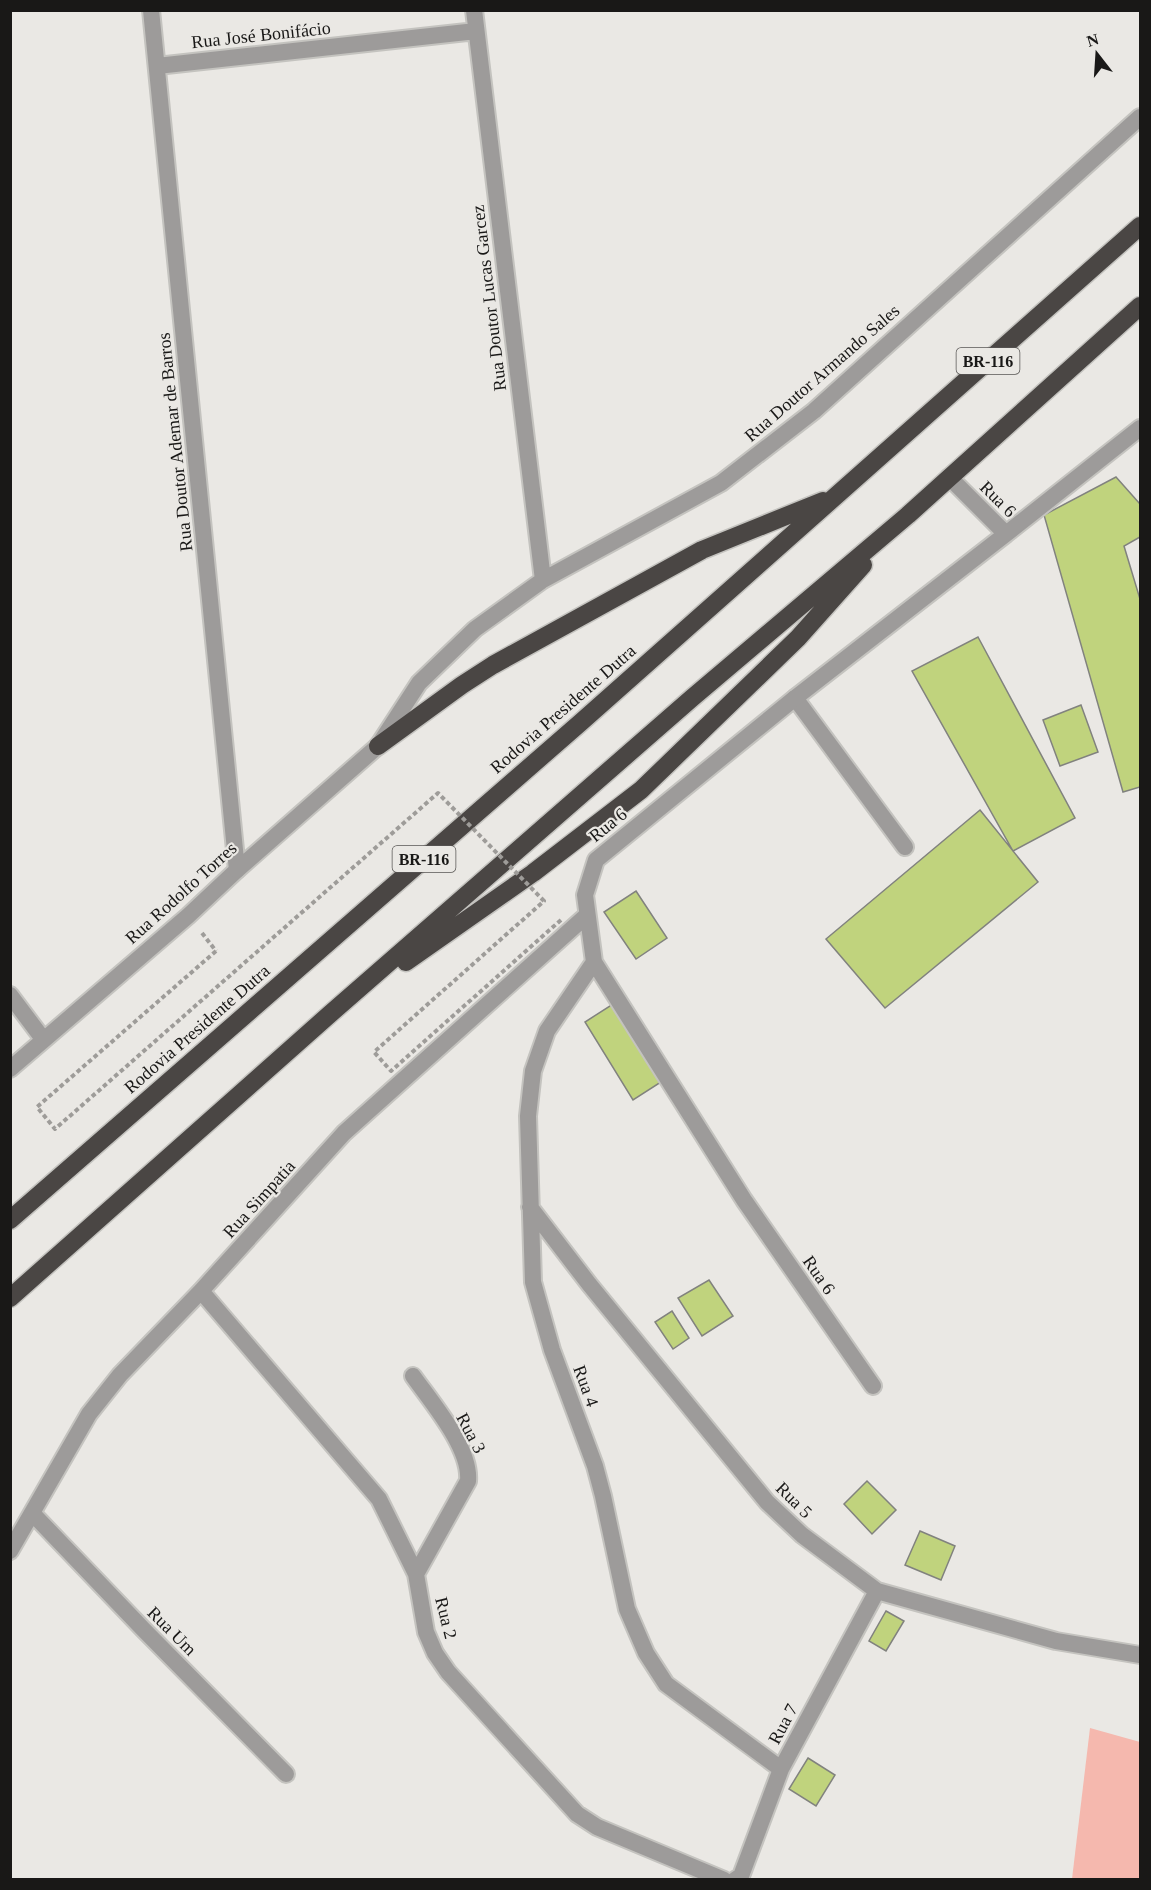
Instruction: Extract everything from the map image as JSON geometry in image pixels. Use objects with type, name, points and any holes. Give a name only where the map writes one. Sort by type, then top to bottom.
[{"type":"highway","name":"Rodovia Presidente Dutra","points":[[10,1220],[571,730],[1140,226]]},
{"type":"highway","name":"BR-116","points":[[10,1298],[330,1014],[683,706],[908,515],[1140,306]]},
{"type":"highway","points":[[378,746],[493,665],[702,550],[836,496]]},
{"type":"highway","points":[[330,1014],[533,873],[641,790],[798,638],[908,515]]},
{"type":"street","name":"Rua Doutor Ademar de Barros","points":[[151,10],[237,870]]},
{"type":"street","name":"Rua Doutor Lucas Garcez","points":[[474,10],[543,580]]},
{"type":"street","name":"Rua José Bonifácio","points":[[157,66],[477,32]]},
{"type":"street","name":"Rua Doutor Armando Sales","points":[[378,746],[419,683],[476,630],[543,580],[721,483],[814,411],[1140,117]]},
{"type":"street","points":[[1006,534],[1140,428]]},
{"type":"street","name":"Rua 6","points":[[873,1386],[744,1200],[594,962],[586,916],[585,895],[596,860],[795,698],[1006,534],[949,477]]},
{"type":"street","points":[[795,698],[905,847]]},
{"type":"street","name":"Rua Rodolfo Torres","points":[[10,1069],[188,916],[378,746]]},
{"type":"street","name":"Rua Simpatia","points":[[10,1551],[89,1414],[120,1375],[201,1291],[344,1133],[586,916]]},
{"type":"street","name":"Rua 4","points":[[594,962],[548,1031],[533,1071],[528,1116],[533,1282],[552,1350],[595,1466],[627,1609],[646,1653],[666,1684],[781,1769]]},
{"type":"street","points":[[10,995],[43,1039]]},
{"type":"street","name":"Rua 5","points":[[530,1207],[767,1502],[802,1535],[877,1591],[1056,1641],[1140,1655]]},
{"type":"street","name":"Rua 2","points":[[201,1291],[378,1499],[416,1574],[426,1632],[435,1653],[448,1672],[577,1814],[597,1827],[724,1880]]},
{"type":"street","name":"Rua 3","points":[[413,1376],[451,1431],[469,1472],[468,1481],[416,1574]]},
{"type":"street","name":"Rua Um","points":[[33,1514],[286,1774]]},
{"type":"street","name":"Rua 7","points":[[735,1880],[741,1876],[781,1769],[877,1591]]},
{"type":"path","points":[[216,951],[37,1107],[55,1129],[438,793],[544,901],[374,1052],[391,1071],[562,919]]},
{"type":"shaded area","points":[[1090,1728],[1140,1742],[1140,1879],[1072,1879]]},
{"type":"building","points":[[1116,477],[1140,504],[1140,537],[1124,546],[1140,599],[1140,787],[1123,792],[1044,515]]},
{"type":"building","points":[[978,637],[1075,818],[1013,851],[912,671]]},
{"type":"building","points":[[1081,705],[1098,752],[1060,766],[1043,720]]},
{"type":"building","points":[[980,810],[1038,882],[885,1008],[826,939]]},
{"type":"building","points":[[636,891],[667,938],[636,959],[604,912]]},
{"type":"building","points":[[613,1004],[661,1082],[633,1100],[585,1022]]},
{"type":"building","points":[[709,1280],[733,1316],[702,1336],[678,1298]]},
{"type":"building","points":[[672,1311],[689,1338],[673,1349],[655,1322]]},
{"type":"building","points":[[867,1481],[896,1510],[872,1534],[844,1504]]},
{"type":"building","points":[[920,1531],[955,1546],[941,1580],[905,1565]]},
{"type":"building","points":[[886,1611],[904,1621],[886,1651],[869,1641]]},
{"type":"building","points":[[808,1758],[835,1775],[816,1806],[789,1789]]}]
